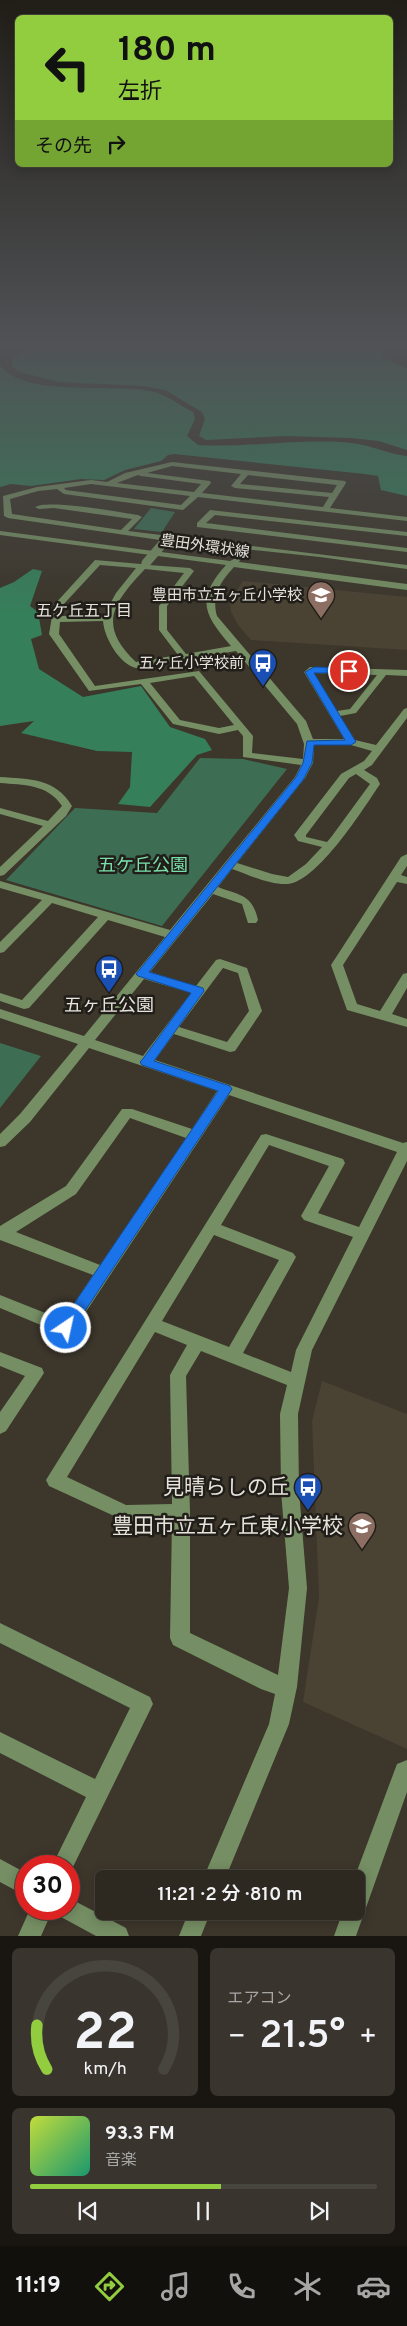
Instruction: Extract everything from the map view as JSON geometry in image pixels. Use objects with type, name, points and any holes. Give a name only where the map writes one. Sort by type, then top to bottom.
[{"type":"street","points":[[110,483],[136,472],[172,464],[342,483],[325,509]]},
{"type":"street","points":[[59,486],[64,492],[183,508],[207,483],[136,472]]},
{"type":"street","points":[[245,473],[235,486],[334,495]]},
{"type":"street","points":[[407,509],[404,518],[91,482],[37,489],[6,498],[8,516],[166,540],[320,555],[407,567]]},
{"type":"street","points":[[37,489],[41,520]]},
{"type":"street","points":[[39,506],[54,506],[138,517],[122,532]]},
{"type":"street","points":[[407,534],[213,512],[200,525],[407,550]]},
{"type":"street","points":[[320,555],[348,512]]},
{"type":"street","name":"豊田外環状線","points":[[0,531],[407,583]]},
{"type":"street","points":[[166,540],[115,600],[107,618],[110,633],[132,664],[136,666],[238,648]]},
{"type":"street","points":[[184,657],[163,630],[163,606],[190,572],[145,564],[97,562],[58,605],[54,634],[92,689],[196,673],[248,736],[247,755],[308,763]]},
{"type":"street","points":[[0,1142],[25,1118],[300,778],[308,763],[310,742],[302,723],[214,620],[209,606],[212,589],[234,562]]},
{"type":"street","name":"豊田外環状線","points":[[234,562],[407,587]]},
{"type":"street","points":[[57,619],[107,618]]},
{"type":"street","points":[[351,742],[309,672],[310,670],[407,673]]},
{"type":"street","points":[[335,714],[353,711],[384,672]]},
{"type":"street","points":[[144,682],[176,722],[218,731],[240,727]]},
{"type":"street","points":[[330,846],[302,839],[300,835],[345,776],[368,763],[407,711]]},
{"type":"street","points":[[310,742],[351,742],[378,749]]},
{"type":"street","points":[[230,865],[291,880],[330,846],[376,783],[355,769]]},
{"type":"street","points":[[0,780],[39,784],[56,790],[64,798],[67,806],[0,873]]},
{"type":"street","points":[[0,811],[50,825]]},
{"type":"street","points":[[407,858],[337,965],[352,1007],[407,1023]]},
{"type":"street","points":[[394,877],[407,881]]},
{"type":"street","points":[[0,884],[173,935]]},
{"type":"street","points":[[211,889],[246,902],[252,920]]},
{"type":"street","points":[[0,949],[50,899]]},
{"type":"street","points":[[0,997],[24,1005],[106,915]]},
{"type":"street","points":[[146,1062],[170,1029],[198,991],[220,963],[243,971],[256,1011],[230,1048],[170,1029]]},
{"type":"street","points":[[142,974],[198,991]]},
{"type":"street","points":[[384,1016],[407,977]]},
{"type":"street","points":[[0,1014],[407,1149],[361,1234],[304,1350],[289,1414],[290,1491],[298,1588],[287,1688],[279,1724],[218,1870]]},
{"type":"street","points":[[0,1301],[66,1328],[226,1089]]},
{"type":"street","points":[[0,1233],[71,1190],[127,1112],[196,1136]]},
{"type":"street","points":[[181,1512],[125,1513],[54,1480],[266,1139],[338,1163],[309,1216],[361,1234]]},
{"type":"street","points":[[212,1228],[288,1257],[233,1356]]},
{"type":"street","points":[[0,1233],[103,1273]]},
{"type":"street","points":[[152,1324],[296,1381]]},
{"type":"street","points":[[198,1342],[178,1375],[181,1512],[180,1638],[268,1682],[287,1688]]},
{"type":"street","points":[[0,1358],[36,1373],[0,1426]]},
{"type":"street","points":[[0,1633],[143,1704],[68,1855]]},
{"type":"street","points":[[0,1742],[99,1793]]},
{"type":"street","points":[[365,1880],[404,1771],[407,1770]]},
{"type":"street","points":[[0,1870],[15,1879]]},
{"type":"street","points":[[80,1914],[118,1936]]},
{"type":"street","points":[[29,1936],[37,1920]]},
{"type":"street","points":[[190,1936],[196,1920]]},
{"type":"street","points":[[345,1936],[351,1920]]},
{"type":"shaded area","name":"豊田市立五ヶ丘小学校","points":[[243,581],[407,597],[407,650],[251,640],[238,625],[231,612],[230,601]]},
{"type":"shaded area","name":"豊田市立五ヶ丘東小学校","points":[[322,1381],[407,1414],[407,1749],[303,1702],[319,1597],[312,1421]]},
{"type":"green space","points":[[0,433],[188,433],[187,436],[198,445],[217,446],[294,442],[351,443],[407,456],[407,496],[381,490],[378,476],[174,454],[168,455],[161,461],[125,470],[104,480],[81,479],[31,486],[11,484],[0,487]]},
{"type":"green space","points":[[200,433],[407,433],[407,450],[379,441],[351,438],[285,436],[206,440],[199,436]]},
{"type":"green space","points":[[151,508],[175,512],[162,532],[134,529]]},
{"type":"green space","points":[[33,569],[42,571],[30,606],[38,612],[42,635],[31,639],[39,669],[83,697],[141,686],[170,727],[205,739],[212,750],[197,755],[150,807],[118,804],[130,787],[132,752],[97,751],[21,733],[34,721],[0,726],[0,588],[14,582]]},
{"type":"green space","name":"五ケ丘公園","points":[[200,758],[243,759],[287,769],[162,926],[6,880],[75,808],[157,813]]},
{"type":"green space","points":[[0,1043],[41,1056],[0,1108]]},
{"type":"place","name":"豊田市立五ヶ丘小学校","points":[[321,619]]},
{"type":"place","name":"五ヶ丘小学校前","points":[[263,687]]},
{"type":"place","name":"五ヶ丘公園","points":[[109,993]]},
{"type":"place","name":"見晴らしの丘","points":[[308,1511]]},
{"type":"place","name":"豊田市立五ヶ丘東小学校","points":[[362,1550]]},
{"type":"district","name":"五ケ丘五丁目","points":[[84,610]]},
{"type":"route","points":[[66,1328],[226,1089],[146,1062],[198,991],[142,974],[303,774],[308,763],[310,742],[351,742],[309,672],[310,670],[349,671]]}]
